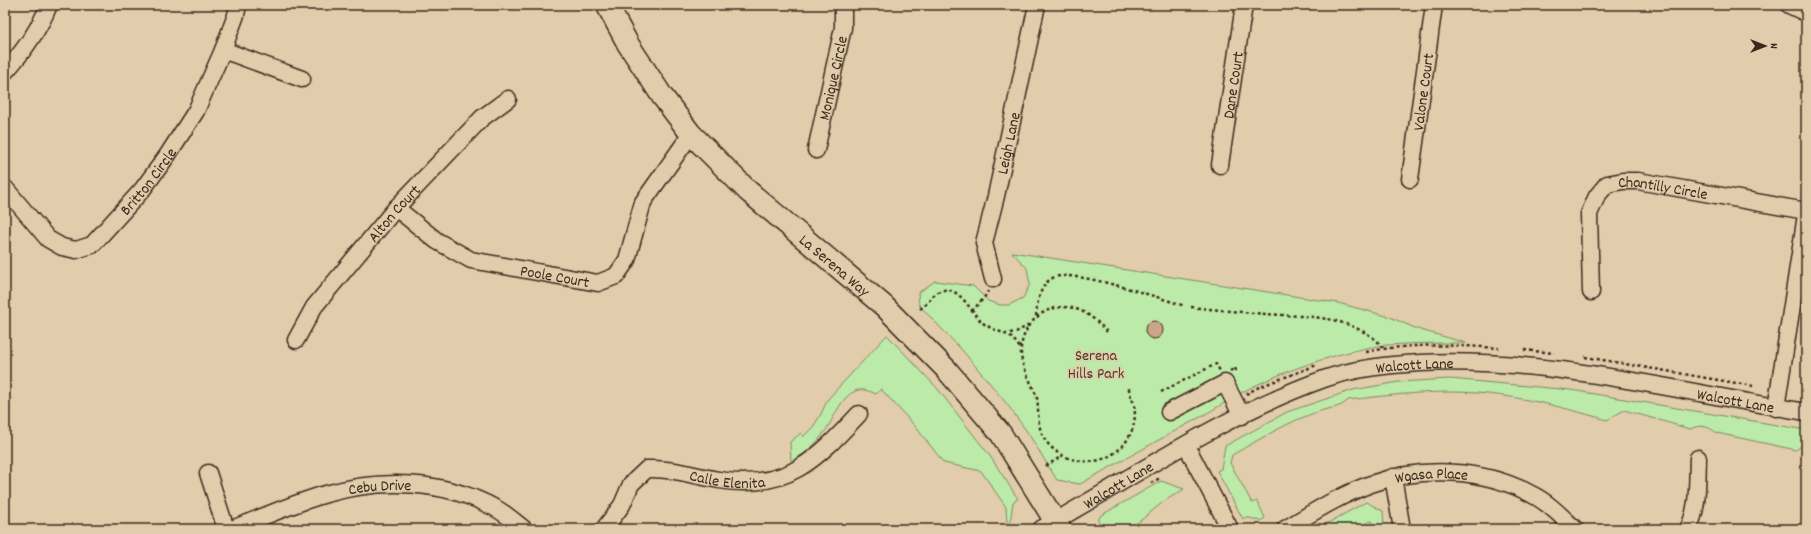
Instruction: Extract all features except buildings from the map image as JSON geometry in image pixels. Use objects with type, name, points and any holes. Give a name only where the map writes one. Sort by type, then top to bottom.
[{"type":"main road","name":"La Serena Way","points":[[607,5],[628,44],[662,96],[691,134],[748,191],[884,306],[946,369],[1001,434],[1052,526]]},
{"type":"street","points":[[5,72],[28,43],[49,5]]},
{"type":"street","name":"Britton Circle","points":[[5,188],[48,239],[62,247],[76,250],[92,245],[142,190],[167,156],[196,110],[223,50],[236,15],[238,5]]},
{"type":"street","name":"Monique Circle","points":[[816,150],[842,28],[842,5]]},
{"type":"street","name":"Leigh Lane","points":[[993,279],[984,243],[996,196],[1037,5]]},
{"type":"street","name":"Dane Court","points":[[1220,165],[1244,5]]},
{"type":"street","name":"Valone Court","points":[[1410,179],[1434,5]]},
{"type":"street","points":[[1789,5],[1806,14]]},
{"type":"street","points":[[223,50],[302,79]]},
{"type":"street","name":"Alton Court","points":[[296,340],[314,307],[396,208],[482,118],[508,99]]},
{"type":"street","name":"Poole Court","points":[[396,208],[437,241],[471,260],[598,283],[616,276],[627,260],[643,202],[691,134]]},
{"type":"street","name":"Chantilly Circle","points":[[1591,292],[1589,214],[1597,196],[1607,184],[1623,181],[1638,181],[1806,211]]},
{"type":"street","points":[[1776,408],[1806,215]]},
{"type":"street","name":"Walcott Lane","points":[[1052,526],[1186,445],[1288,393],[1326,378],[1371,367],[1442,362],[1502,364],[1558,370],[1659,385],[1776,408],[1806,412]]},
{"type":"street","points":[[1169,412],[1225,383],[1242,416]]},
{"type":"street","name":"Calle Elenita","points":[[604,529],[622,505],[631,484],[647,469],[665,469],[720,480],[754,483],[785,476],[808,464],[831,444],[859,414]]},
{"type":"street","points":[[1186,445],[1230,529]]},
{"type":"street","points":[[1688,529],[1692,522],[1697,496],[1698,458]]},
{"type":"street","name":"Wgasa Place","points":[[1284,529],[1369,484],[1393,477],[1420,473],[1448,472],[1488,478],[1510,484],[1533,495],[1553,508],[1575,529]]},
{"type":"street","points":[[208,473],[226,529]]},
{"type":"street","points":[[1393,477],[1402,529]]},
{"type":"street","name":"Cebu Drive","points":[[232,529],[327,494],[365,486],[399,483],[433,488],[464,495],[495,508],[524,529]]},
{"type":"path","points":[[1036,317],[1036,308],[1045,284],[1055,277],[1068,275],[1141,292],[1185,306]]},
{"type":"path","points":[[972,311],[984,298],[993,279]]},
{"type":"path","points":[[920,309],[934,295],[947,290],[958,294],[980,321],[994,331],[1004,334],[1014,340],[1021,350]]},
{"type":"path","points":[[1191,307],[1276,315],[1314,316],[1335,320],[1352,326],[1372,336],[1383,349]]},
{"type":"path","points":[[1107,332],[1087,314],[1072,308],[1054,308],[1036,317],[1029,325],[1025,333],[1021,350],[1025,372],[1036,397],[1041,431],[1053,448],[1062,455],[1080,461],[1099,460],[1118,451],[1130,436],[1136,420],[1134,404],[1128,390],[1129,385]]},
{"type":"path","points":[[1004,334],[1016,332],[1029,325]]},
{"type":"path","points":[[1361,353],[1383,349],[1424,346],[1506,349]]},
{"type":"path","points":[[1521,350],[1558,354]]},
{"type":"path","points":[[1580,356],[1617,361],[1753,386]]},
{"type":"path","points":[[1234,400],[1259,387],[1320,364]]},
{"type":"path","points":[[1046,466],[1062,455]]},
{"type":"green space","name":"Serena Hills Park","points":[[1012,252],[1338,303],[1390,317],[1417,329],[1466,343],[1417,343],[1387,345],[1371,347],[1317,361],[1281,374],[1250,388],[1080,484],[1057,480],[1028,433],[1007,404],[962,350],[919,305],[918,293],[935,281],[973,286],[988,301],[1000,305],[1009,305],[1023,298],[1030,284],[1027,268]]},
{"type":"green space","points":[[887,335],[937,388],[990,456],[1018,499],[1013,502],[1010,523],[1007,524],[1006,507],[981,471],[944,463],[915,426],[881,389],[876,394],[863,390],[855,391],[846,397],[829,425],[817,441],[802,455],[791,461],[790,442],[801,433],[803,437],[813,427],[828,399]]},
{"type":"green space","points":[[1450,379],[1571,390],[1806,430],[1806,442],[1796,450],[1717,433],[1704,426],[1690,429],[1624,410],[1607,420],[1530,400],[1491,394],[1451,392],[1425,393],[1348,400],[1338,406],[1308,415],[1286,425],[1232,455],[1230,463],[1252,503],[1257,501],[1265,518],[1260,521],[1246,517],[1243,519],[1217,471],[1221,469],[1225,446],[1287,412],[1353,390],[1399,382]]},
{"type":"green space","points":[[1161,481],[1184,489],[1163,502],[1130,529],[1096,529],[1100,516]]},
{"type":"green space","points":[[1366,502],[1383,511],[1384,529],[1377,529],[1372,521],[1369,521],[1357,529],[1317,529]]}]
